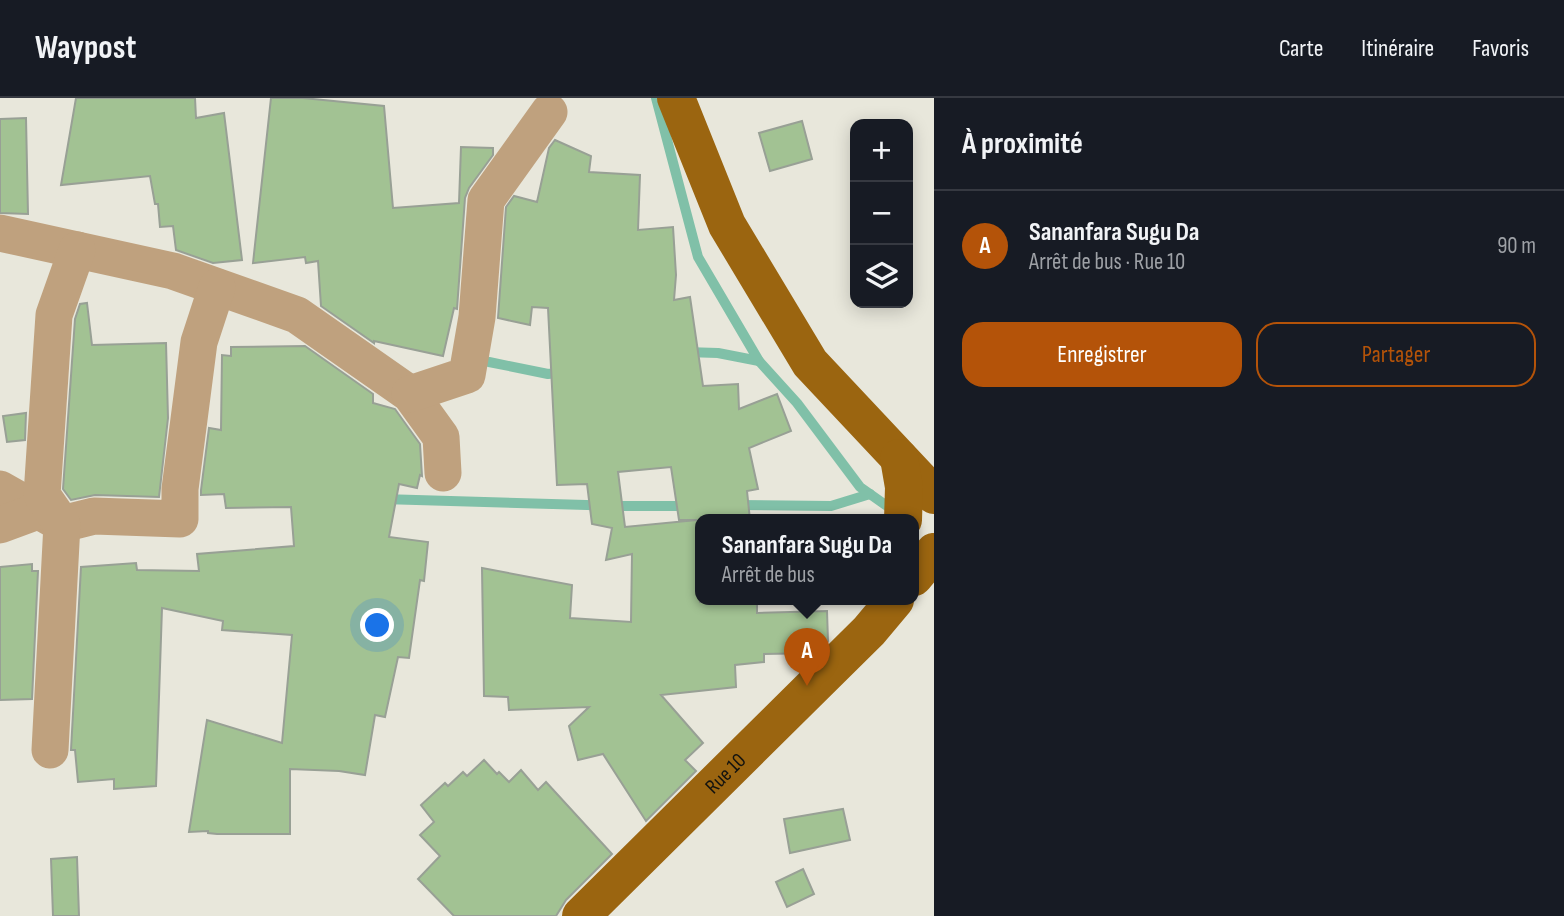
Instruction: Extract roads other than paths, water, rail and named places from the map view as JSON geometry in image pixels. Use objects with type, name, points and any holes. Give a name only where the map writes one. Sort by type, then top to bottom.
[{"type":"main road","points":[[676,98],[727,225],[810,363],[934,495]]},
{"type":"main road","points":[[899,458],[904,488],[903,514]]},
{"type":"main road","points":[[919,571],[934,552]]},
{"type":"main road","points":[[875,616],[889,605]]},
{"type":"main road","points":[[875,616],[901,605]]},
{"type":"main road","name":"Rue 10","points":[[581,916],[875,616]]},
{"type":"street","points":[[410,394],[467,375],[477,317],[486,200],[550,112]]},
{"type":"street","points":[[0,233],[173,271],[297,315],[410,394],[441,437],[443,473]]},
{"type":"street","points":[[50,750],[50,517],[42,495],[54,315],[77,250]]},
{"type":"street","points":[[0,525],[50,517],[180,519],[180,489],[199,342],[217,287]]},
{"type":"street","points":[[0,489],[50,517]]},
{"type":"waterway","points":[[656,98],[698,257],[759,361],[797,403],[860,487],[887,506]]},
{"type":"waterway","points":[[685,352],[718,353],[759,361]]},
{"type":"waterway","points":[[489,362],[548,374],[565,372]]},
{"type":"waterway","points":[[736,505],[831,506],[870,494]]},
{"type":"waterway","points":[[382,499],[688,506]]},
{"type":"place","name":"Sananfara Sugu Da","points":[[807,686]]}]
